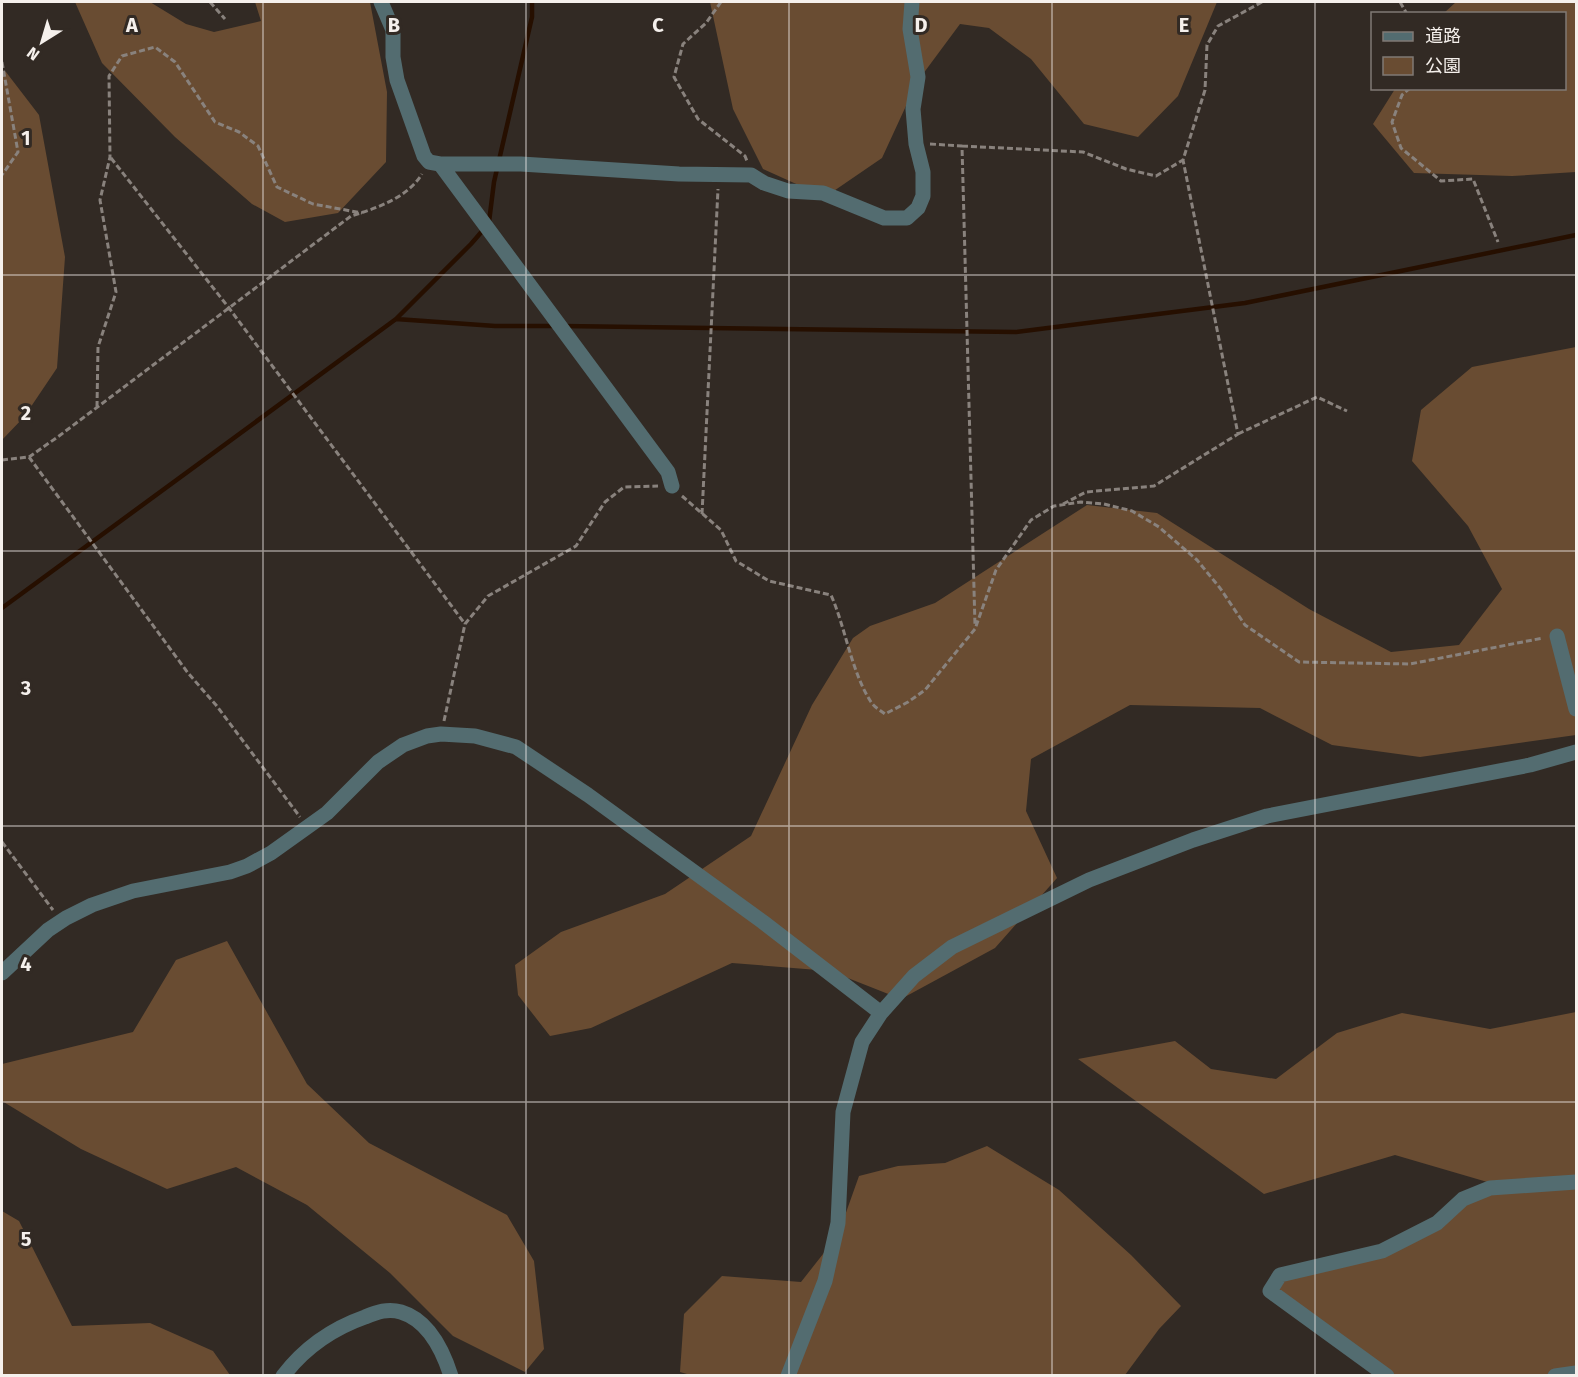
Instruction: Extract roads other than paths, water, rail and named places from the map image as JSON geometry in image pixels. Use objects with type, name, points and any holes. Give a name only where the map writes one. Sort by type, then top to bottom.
[{"type":"street","points":[[381,2],[393,30],[393,57],[397,80],[424,156],[435,163],[668,472],[672,486]]},
{"type":"street","points":[[435,163],[521,164],[679,174],[751,175],[764,183],[788,191],[823,193],[885,218],[907,218],[918,208],[923,196],[923,172],[916,144],[913,109],[918,77],[910,29],[912,2]]},
{"type":"street","points":[[1557,636],[1576,709]]},
{"type":"street","points":[[2,973],[31,945],[62,921],[92,905],[133,891],[230,872],[248,866],[271,853],[327,813],[365,773],[389,753],[415,740],[441,734],[475,736],[516,747],[588,795],[763,922],[881,1013]]},
{"type":"street","points":[[788,1376],[825,1281],[838,1223],[843,1112],[862,1042],[881,1013],[914,976],[952,947],[1089,880],[1193,840],[1267,816],[1530,765],[1576,752]]},
{"type":"street","points":[[1387,1376],[1270,1291],[1280,1275],[1382,1251],[1437,1223],[1462,1199],[1490,1188],[1576,1182]]},
{"type":"street","points":[[283,1376],[302,1353],[326,1335],[350,1322],[385,1310],[406,1314],[426,1330],[440,1347],[451,1376]]},
{"type":"street","points":[[1555,1376],[1576,1373]]},
{"type":"waterway","points":[[489,222],[494,182],[532,17],[532,2]]},
{"type":"waterway","points":[[2,608],[396,319],[484,229]]},
{"type":"waterway","points":[[563,326],[1016,332],[1245,303],[1576,235]]},
{"type":"waterway","points":[[396,319],[495,326],[555,326]]}]
